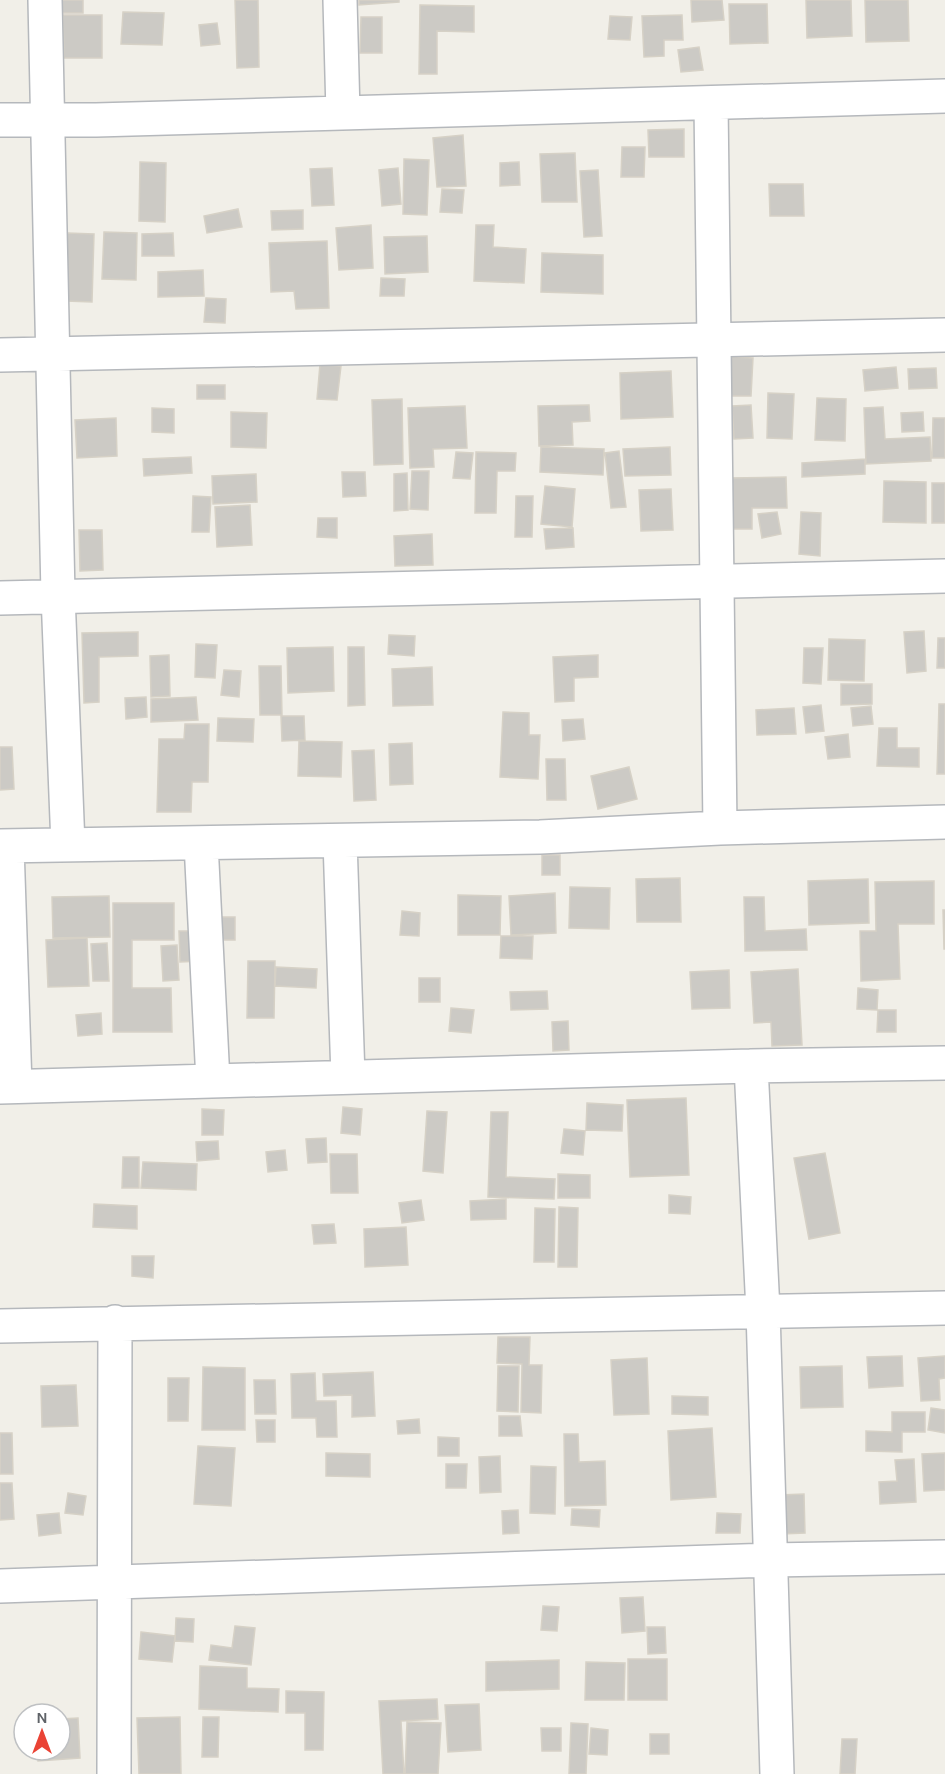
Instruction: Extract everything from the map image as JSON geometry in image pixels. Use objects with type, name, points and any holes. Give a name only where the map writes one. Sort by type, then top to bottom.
[{"type":"street","points":[[45,0],[58,596],[68,845]]},
{"type":"street","points":[[340,0],[343,113]]},
{"type":"street","points":[[0,120],[945,96]]},
{"type":"street","points":[[711,103],[720,828]]},
{"type":"street","points":[[0,355],[945,334]]},
{"type":"street","points":[[0,598],[945,576]]},
{"type":"street","points":[[945,822],[720,828],[540,837],[3,846],[7,1087],[751,1066],[945,1064]]},
{"type":"street","points":[[340,841],[348,1077]]},
{"type":"street","points":[[201,843],[213,1081]]},
{"type":"street","points":[[751,1066],[763,1311],[777,1774]]},
{"type":"street","points":[[0,1326],[945,1308]]},
{"type":"street","points":[[114,1774],[115,1323]]},
{"type":"street","points":[[0,1586],[771,1560],[945,1557]]},
{"type":"building","points":[[52,0],[83,0],[83,13],[52,13]]},
{"type":"building","points":[[235,0],[258,0],[259,67],[237,68]]},
{"type":"building","points":[[359,0],[399,0],[399,2],[359,5]]},
{"type":"building","points":[[691,0],[722,0],[724,20],[692,22]]},
{"type":"building","points":[[806,0],[851,0],[852,36],[807,38]]},
{"type":"building","points":[[865,0],[908,0],[909,41],[866,42]]},
{"type":"building","points":[[729,4],[767,4],[768,43],[730,44]]},
{"type":"building","points":[[420,5],[474,6],[474,32],[437,31],[437,74],[419,74]]},
{"type":"building","points":[[123,12],[164,13],[162,45],[121,44]]},
{"type":"building","points":[[63,15],[102,15],[102,58],[64,58]]},
{"type":"building","points":[[682,15],[683,40],[664,40],[664,56],[644,57],[642,16]]},
{"type":"building","points":[[610,16],[632,17],[630,40],[608,39]]},
{"type":"building","points":[[361,17],[382,17],[382,53],[360,53]]},
{"type":"building","points":[[217,23],[220,44],[201,46],[199,25]]},
{"type":"building","points":[[699,47],[703,70],[681,72],[678,50]]},
{"type":"building","points":[[684,129],[684,157],[649,157],[648,130]]},
{"type":"building","points":[[463,135],[466,186],[437,187],[433,138]]},
{"type":"building","points":[[622,147],[645,147],[644,177],[621,177]]},
{"type":"building","points":[[575,153],[577,202],[542,202],[540,154]]},
{"type":"building","points":[[404,159],[429,160],[427,215],[403,214]]},
{"type":"building","points":[[140,162],[166,163],[165,222],[139,221]]},
{"type":"building","points":[[519,162],[520,185],[500,186],[500,163]]},
{"type":"building","points":[[332,168],[334,205],[312,206],[310,169]]},
{"type":"building","points":[[398,168],[401,204],[382,206],[379,170]]},
{"type":"building","points":[[598,170],[602,236],[584,237],[580,171]]},
{"type":"building","points":[[769,184],[803,184],[804,216],[770,216]]},
{"type":"building","points":[[442,189],[464,190],[462,213],[440,212]]},
{"type":"building","points":[[238,209],[242,227],[207,233],[204,216]]},
{"type":"building","points":[[303,210],[303,229],[272,230],[271,211]]},
{"type":"building","points":[[371,225],[373,268],[339,270],[336,228]]},
{"type":"building","points":[[476,225],[494,225],[493,247],[526,249],[524,283],[474,281]]},
{"type":"building","points":[[104,232],[137,233],[136,280],[102,279]]},
{"type":"building","points":[[67,233],[94,234],[92,302],[66,301]]},
{"type":"building","points":[[173,233],[174,256],[142,256],[142,234]]},
{"type":"building","points":[[427,236],[428,272],[385,274],[384,237]]},
{"type":"building","points":[[327,241],[329,308],[296,309],[294,291],[271,292],[269,243]]},
{"type":"building","points":[[542,253],[603,255],[603,294],[541,292]]},
{"type":"building","points":[[203,270],[204,296],[158,297],[158,272]]},
{"type":"building","points":[[381,278],[405,279],[404,296],[380,296]]},
{"type":"building","points":[[206,298],[226,299],[225,323],[204,322]]},
{"type":"building","points":[[720,356],[753,358],[751,396],[720,396]]},
{"type":"building","points":[[320,364],[341,366],[337,400],[317,399]]},
{"type":"building","points":[[896,367],[898,388],[865,391],[863,370]]},
{"type":"building","points":[[936,368],[937,388],[909,389],[908,369]]},
{"type":"building","points":[[671,371],[673,417],[621,419],[620,373]]},
{"type":"building","points":[[197,385],[225,385],[225,399],[197,399]]},
{"type":"building","points":[[768,393],[794,394],[792,439],[767,438]]},
{"type":"building","points":[[817,398],[846,399],[845,441],[815,440]]},
{"type":"building","points":[[402,399],[403,464],[374,465],[372,400]]},
{"type":"building","points":[[589,405],[590,421],[572,422],[573,445],[539,446],[538,406]]},
{"type":"building","points":[[751,405],[753,438],[734,439],[732,406]]},
{"type":"building","points":[[465,406],[467,448],[433,449],[434,467],[410,468],[408,408]]},
{"type":"building","points":[[883,407],[885,439],[930,437],[931,461],[866,464],[864,408]]},
{"type":"building","points":[[152,408],[174,409],[174,433],[152,432]]},
{"type":"building","points":[[231,412],[267,413],[266,448],[231,447]]},
{"type":"building","points":[[923,412],[924,431],[902,432],[901,413]]},
{"type":"building","points":[[116,418],[117,456],[77,458],[75,420]]},
{"type":"building","points":[[933,418],[945,418],[945,458],[932,458]]},
{"type":"building","points":[[541,447],[604,449],[603,475],[540,472]]},
{"type":"building","points":[[670,447],[671,475],[625,476],[623,449]]},
{"type":"building","points":[[619,451],[626,507],[611,508],[605,453]]},
{"type":"building","points":[[456,452],[473,453],[470,479],[453,478]]},
{"type":"building","points":[[476,452],[516,453],[515,471],[497,471],[496,513],[475,513]]},
{"type":"building","points":[[191,457],[192,473],[144,476],[143,459]]},
{"type":"building","points":[[865,459],[865,474],[802,477],[802,463]]},
{"type":"building","points":[[412,471],[429,471],[428,510],[410,509]]},
{"type":"building","points":[[342,472],[365,472],[366,496],[343,497]]},
{"type":"building","points":[[407,473],[408,510],[394,511],[394,474]]},
{"type":"building","points":[[256,474],[257,502],[213,504],[212,476]]},
{"type":"building","points":[[786,477],[787,508],[752,508],[752,529],[729,529],[728,478]]},
{"type":"building","points":[[884,481],[926,482],[926,523],[883,522]]},
{"type":"building","points":[[932,483],[945,483],[945,523],[932,523]]},
{"type":"building","points":[[545,486],[575,489],[572,527],[541,524]]},
{"type":"building","points":[[671,489],[673,530],[641,531],[639,490]]},
{"type":"building","points":[[193,496],[211,497],[209,532],[192,532]]},
{"type":"building","points":[[516,496],[533,496],[532,537],[515,537]]},
{"type":"building","points":[[250,505],[252,545],[217,547],[215,507]]},
{"type":"building","points":[[777,512],[781,534],[762,538],[758,514]]},
{"type":"building","points":[[801,512],[821,513],[820,556],[799,554]]},
{"type":"building","points":[[318,518],[337,518],[337,538],[317,537]]},
{"type":"building","points":[[573,528],[574,547],[546,549],[544,529]]},
{"type":"building","points":[[79,530],[102,530],[103,570],[80,571]]},
{"type":"building","points":[[432,534],[433,565],[395,566],[394,536]]},
{"type":"building","points":[[924,631],[926,671],[907,673],[904,632]]},
{"type":"building","points":[[138,632],[138,656],[99,657],[99,702],[84,703],[82,633]]},
{"type":"building","points":[[389,635],[415,636],[414,656],[388,654]]},
{"type":"building","points":[[938,638],[945,638],[945,668],[937,668]]},
{"type":"building","points":[[829,639],[865,640],[864,681],[828,680]]},
{"type":"building","points":[[196,644],[217,645],[215,678],[195,677]]},
{"type":"building","points":[[333,647],[334,691],[288,693],[287,648]]},
{"type":"building","points":[[348,647],[364,647],[365,705],[348,706]]},
{"type":"building","points":[[804,648],[823,648],[821,684],[803,683]]},
{"type":"building","points":[[169,655],[170,696],[151,697],[150,656]]},
{"type":"building","points":[[598,655],[598,677],[574,678],[574,701],[555,702],[553,657]]},
{"type":"building","points":[[259,666],[281,666],[282,715],[260,715]]},
{"type":"building","points":[[432,667],[433,705],[393,706],[392,669]]},
{"type":"building","points":[[224,670],[241,671],[239,697],[221,695]]},
{"type":"building","points":[[841,684],[872,684],[872,704],[841,705]]},
{"type":"building","points":[[146,697],[147,717],[126,719],[125,698]]},
{"type":"building","points":[[196,697],[198,720],[151,722],[151,699]]},
{"type":"building","points":[[939,704],[945,704],[945,774],[937,774]]},
{"type":"building","points":[[821,705],[824,731],[806,733],[803,707]]},
{"type":"building","points":[[871,706],[873,724],[853,726],[851,708]]},
{"type":"building","points":[[794,708],[796,734],[757,735],[756,710]]},
{"type":"building","points":[[503,712],[529,713],[529,735],[540,735],[538,779],[500,777]]},
{"type":"building","points":[[281,716],[304,716],[305,740],[282,741]]},
{"type":"building","points":[[218,718],[254,719],[253,742],[217,741]]},
{"type":"building","points":[[583,719],[585,739],[563,741],[562,720]]},
{"type":"building","points":[[185,724],[209,724],[208,782],[192,782],[191,812],[157,812],[159,739],[184,739]]},
{"type":"building","points":[[879,728],[897,728],[897,748],[919,748],[919,767],[877,766]]},
{"type":"building","points":[[848,734],[850,757],[828,759],[825,737]]},
{"type":"building","points":[[299,741],[342,742],[341,777],[298,776]]},
{"type":"building","points":[[412,743],[413,784],[390,785],[389,744]]},
{"type":"building","points":[[0,747],[12,747],[14,789],[0,790]]},
{"type":"building","points":[[374,750],[376,800],[354,801],[352,751]]},
{"type":"building","points":[[546,759],[565,759],[566,800],[547,800]]},
{"type":"building","points":[[629,767],[637,799],[598,809],[591,776]]},
{"type":"building","points":[[542,855],[560,855],[560,875],[542,875]]},
{"type":"building","points":[[680,878],[681,922],[637,922],[636,879]]},
{"type":"building","points":[[868,879],[869,923],[809,925],[808,881]]},
{"type":"building","points":[[934,881],[934,924],[898,924],[900,979],[861,981],[860,931],[876,931],[875,882]]},
{"type":"building","points":[[570,887],[610,888],[609,929],[569,928]]},
{"type":"building","points":[[555,893],[556,933],[511,935],[509,896]]},
{"type":"building","points":[[458,895],[501,896],[500,935],[458,935]]},
{"type":"building","points":[[109,896],[110,937],[53,938],[52,897]]},
{"type":"building","points":[[744,897],[764,897],[765,931],[806,929],[807,950],[745,951]]},
{"type":"building","points":[[113,903],[174,903],[174,940],[132,940],[132,988],[171,988],[172,1032],[113,1032]]},
{"type":"building","points":[[943,910],[945,910],[945,949],[944,949]]},
{"type":"building","points":[[402,911],[420,913],[419,936],[400,935]]},
{"type":"building","points":[[213,917],[235,917],[235,940],[213,940]]},
{"type":"building","points":[[179,931],[201,931],[202,961],[180,962]]},
{"type":"building","points":[[501,936],[533,936],[532,959],[500,958]]},
{"type":"building","points":[[87,938],[89,986],[48,987],[46,940]]},
{"type":"building","points":[[107,943],[109,981],[93,981],[91,944]]},
{"type":"building","points":[[177,945],[179,980],[163,981],[161,946]]},
{"type":"building","points":[[248,961],[275,961],[274,1018],[247,1018]]},
{"type":"building","points":[[276,967],[317,969],[316,988],[275,986]]},
{"type":"building","points":[[798,969],[802,1045],[772,1046],[771,1022],[754,1023],[751,972]]},
{"type":"building","points":[[729,970],[730,1008],[692,1009],[690,972]]},
{"type":"building","points":[[419,978],[440,978],[440,1002],[419,1002]]},
{"type":"building","points":[[858,988],[878,990],[877,1010],[857,1009]]},
{"type":"building","points":[[547,991],[548,1009],[511,1010],[510,992]]},
{"type":"building","points":[[451,1008],[474,1010],[471,1033],[449,1031]]},
{"type":"building","points":[[878,1010],[896,1010],[896,1032],[877,1032]]},
{"type":"building","points":[[101,1013],[102,1034],[78,1036],[76,1015]]},
{"type":"building","points":[[568,1021],[569,1050],[553,1051],[552,1022]]},
{"type":"building","points":[[686,1098],[689,1175],[630,1177],[627,1100]]},
{"type":"building","points":[[587,1103],[623,1105],[622,1131],[586,1130]]},
{"type":"building","points":[[343,1107],[362,1109],[360,1135],[341,1133]]},
{"type":"building","points":[[202,1109],[224,1110],[223,1135],[202,1135]]},
{"type":"building","points":[[427,1111],[447,1112],[443,1173],[423,1171]]},
{"type":"building","points":[[491,1112],[508,1112],[506,1177],[555,1179],[554,1199],[488,1197]]},
{"type":"building","points":[[564,1129],[585,1131],[583,1155],[561,1153]]},
{"type":"building","points":[[326,1138],[327,1162],[308,1163],[306,1139]]},
{"type":"building","points":[[218,1141],[219,1159],[197,1161],[196,1142]]},
{"type":"building","points":[[285,1150],[287,1170],[268,1172],[266,1152]]},
{"type":"building","points":[[825,1153],[840,1233],[809,1239],[794,1158]]},
{"type":"building","points":[[330,1154],[357,1154],[358,1193],[331,1193]]},
{"type":"building","points":[[123,1157],[139,1157],[139,1188],[122,1188]]},
{"type":"building","points":[[143,1162],[197,1164],[196,1190],[141,1188]]},
{"type":"building","points":[[558,1174],[590,1175],[590,1198],[558,1198]]},
{"type":"building","points":[[669,1195],[691,1197],[690,1214],[669,1213]]},
{"type":"building","points":[[506,1199],[506,1219],[471,1220],[470,1201]]},
{"type":"building","points":[[421,1200],[424,1220],[402,1223],[399,1203]]},
{"type":"building","points":[[94,1204],[137,1206],[137,1229],[93,1227]]},
{"type":"building","points":[[559,1207],[578,1208],[577,1267],[558,1267]]},
{"type":"building","points":[[535,1208],[555,1209],[554,1262],[534,1262]]},
{"type":"building","points":[[334,1224],[336,1243],[314,1244],[312,1225]]},
{"type":"building","points":[[406,1227],[408,1265],[365,1267],[364,1229]]},
{"type":"building","points":[[132,1256],[154,1256],[153,1278],[132,1276]]},
{"type":"building","points":[[498,1337],[530,1337],[529,1365],[542,1365],[541,1413],[521,1412],[522,1364],[497,1363]]},
{"type":"building","points":[[902,1356],[903,1386],[869,1388],[867,1357]]},
{"type":"building","points":[[945,1356],[945,1378],[939,1379],[940,1400],[921,1401],[918,1358]]},
{"type":"building","points":[[647,1358],[649,1414],[614,1415],[611,1360]]},
{"type":"building","points":[[498,1366],[519,1366],[518,1412],[497,1411]]},
{"type":"building","points":[[842,1366],[843,1407],[801,1408],[800,1367]]},
{"type":"building","points":[[203,1367],[245,1368],[245,1430],[202,1430]]},
{"type":"building","points":[[373,1372],[375,1416],[352,1417],[352,1395],[324,1396],[323,1374]]},
{"type":"building","points":[[315,1373],[316,1401],[336,1401],[337,1437],[317,1437],[316,1418],[292,1418],[291,1374]]},
{"type":"building","points":[[168,1378],[189,1378],[188,1421],[168,1421]]},
{"type":"building","points":[[254,1380],[275,1380],[276,1414],[255,1414]]},
{"type":"building","points":[[76,1385],[78,1426],[42,1427],[41,1386]]},
{"type":"building","points":[[672,1396],[708,1397],[708,1415],[672,1414]]},
{"type":"building","points":[[931,1408],[945,1410],[945,1433],[928,1430]]},
{"type":"building","points":[[892,1412],[925,1412],[925,1432],[902,1432],[902,1452],[866,1451],[866,1431],[892,1432]]},
{"type":"building","points":[[499,1416],[520,1416],[522,1436],[499,1436]]},
{"type":"building","points":[[419,1419],[420,1433],[398,1434],[397,1421]]},
{"type":"building","points":[[256,1420],[275,1420],[275,1442],[257,1442]]},
{"type":"building","points":[[712,1428],[716,1497],[671,1500],[668,1431]]},
{"type":"building","points":[[0,1433],[12,1433],[13,1474],[0,1474]]},
{"type":"building","points":[[564,1434],[578,1434],[579,1462],[605,1461],[606,1505],[565,1506]]},
{"type":"building","points":[[438,1437],[459,1438],[459,1456],[438,1456]]},
{"type":"building","points":[[198,1446],[235,1448],[231,1506],[194,1504]]},
{"type":"building","points":[[326,1453],[370,1454],[370,1477],[326,1476]]},
{"type":"building","points":[[945,1453],[945,1490],[924,1491],[922,1454]]},
{"type":"building","points":[[500,1456],[501,1492],[480,1493],[479,1457]]},
{"type":"building","points":[[914,1459],[916,1502],[880,1504],[879,1482],[897,1481],[895,1460]]},
{"type":"building","points":[[446,1464],[467,1464],[466,1488],[446,1488]]},
{"type":"building","points":[[531,1466],[556,1467],[555,1514],[530,1513]]},
{"type":"building","points":[[0,1483],[12,1483],[14,1519],[0,1520]]},
{"type":"building","points":[[68,1493],[86,1496],[83,1515],[65,1513]]},
{"type":"building","points":[[804,1494],[805,1533],[781,1534],[779,1495]]},
{"type":"building","points":[[572,1509],[600,1510],[599,1527],[571,1525]]},
{"type":"building","points":[[518,1510],[519,1533],[503,1534],[502,1511]]},
{"type":"building","points":[[59,1513],[61,1533],[39,1536],[37,1515]]},
{"type":"building","points":[[717,1513],[741,1514],[740,1533],[716,1533]]},
{"type":"building","points":[[643,1597],[645,1631],[622,1633],[620,1598]]},
{"type":"building","points":[[543,1606],[559,1607],[557,1631],[541,1630]]},
{"type":"building","points":[[176,1618],[194,1619],[193,1642],[175,1641]]},
{"type":"building","points":[[235,1626],[255,1628],[251,1665],[209,1660],[211,1645],[232,1648]]},
{"type":"building","points":[[647,1627],[665,1627],[666,1653],[648,1654]]},
{"type":"building","points":[[141,1632],[175,1636],[172,1662],[139,1659]]},
{"type":"building","points":[[628,1659],[667,1659],[667,1700],[628,1700]]},
{"type":"building","points":[[559,1660],[559,1689],[486,1691],[486,1662]]},
{"type":"building","points":[[586,1662],[625,1663],[624,1700],[585,1700]]},
{"type":"building","points":[[200,1666],[247,1668],[247,1688],[279,1689],[278,1712],[199,1709]]},
{"type":"building","points":[[286,1691],[324,1692],[323,1750],[305,1750],[305,1713],[286,1713]]},
{"type":"building","points":[[437,1699],[438,1719],[401,1721],[404,1774],[383,1774],[379,1701]]},
{"type":"building","points":[[479,1704],[481,1750],[448,1752],[445,1705]]},
{"type":"building","points":[[180,1717],[181,1774],[139,1774],[137,1718]]},
{"type":"building","points":[[203,1717],[219,1717],[218,1757],[202,1757]]},
{"type":"building","points":[[72,1718],[78,1718],[80,1758],[72,1759]]},
{"type":"building","points":[[407,1722],[441,1723],[438,1774],[405,1774]]},
{"type":"building","points":[[571,1723],[588,1724],[586,1774],[569,1774]]},
{"type":"building","points":[[541,1728],[561,1728],[561,1751],[542,1751]]},
{"type":"building","points":[[591,1728],[608,1730],[607,1755],[589,1754]]},
{"type":"building","points":[[650,1734],[669,1734],[669,1754],[650,1754]]},
{"type":"building","points":[[842,1739],[857,1739],[855,1774],[840,1774]]}]
